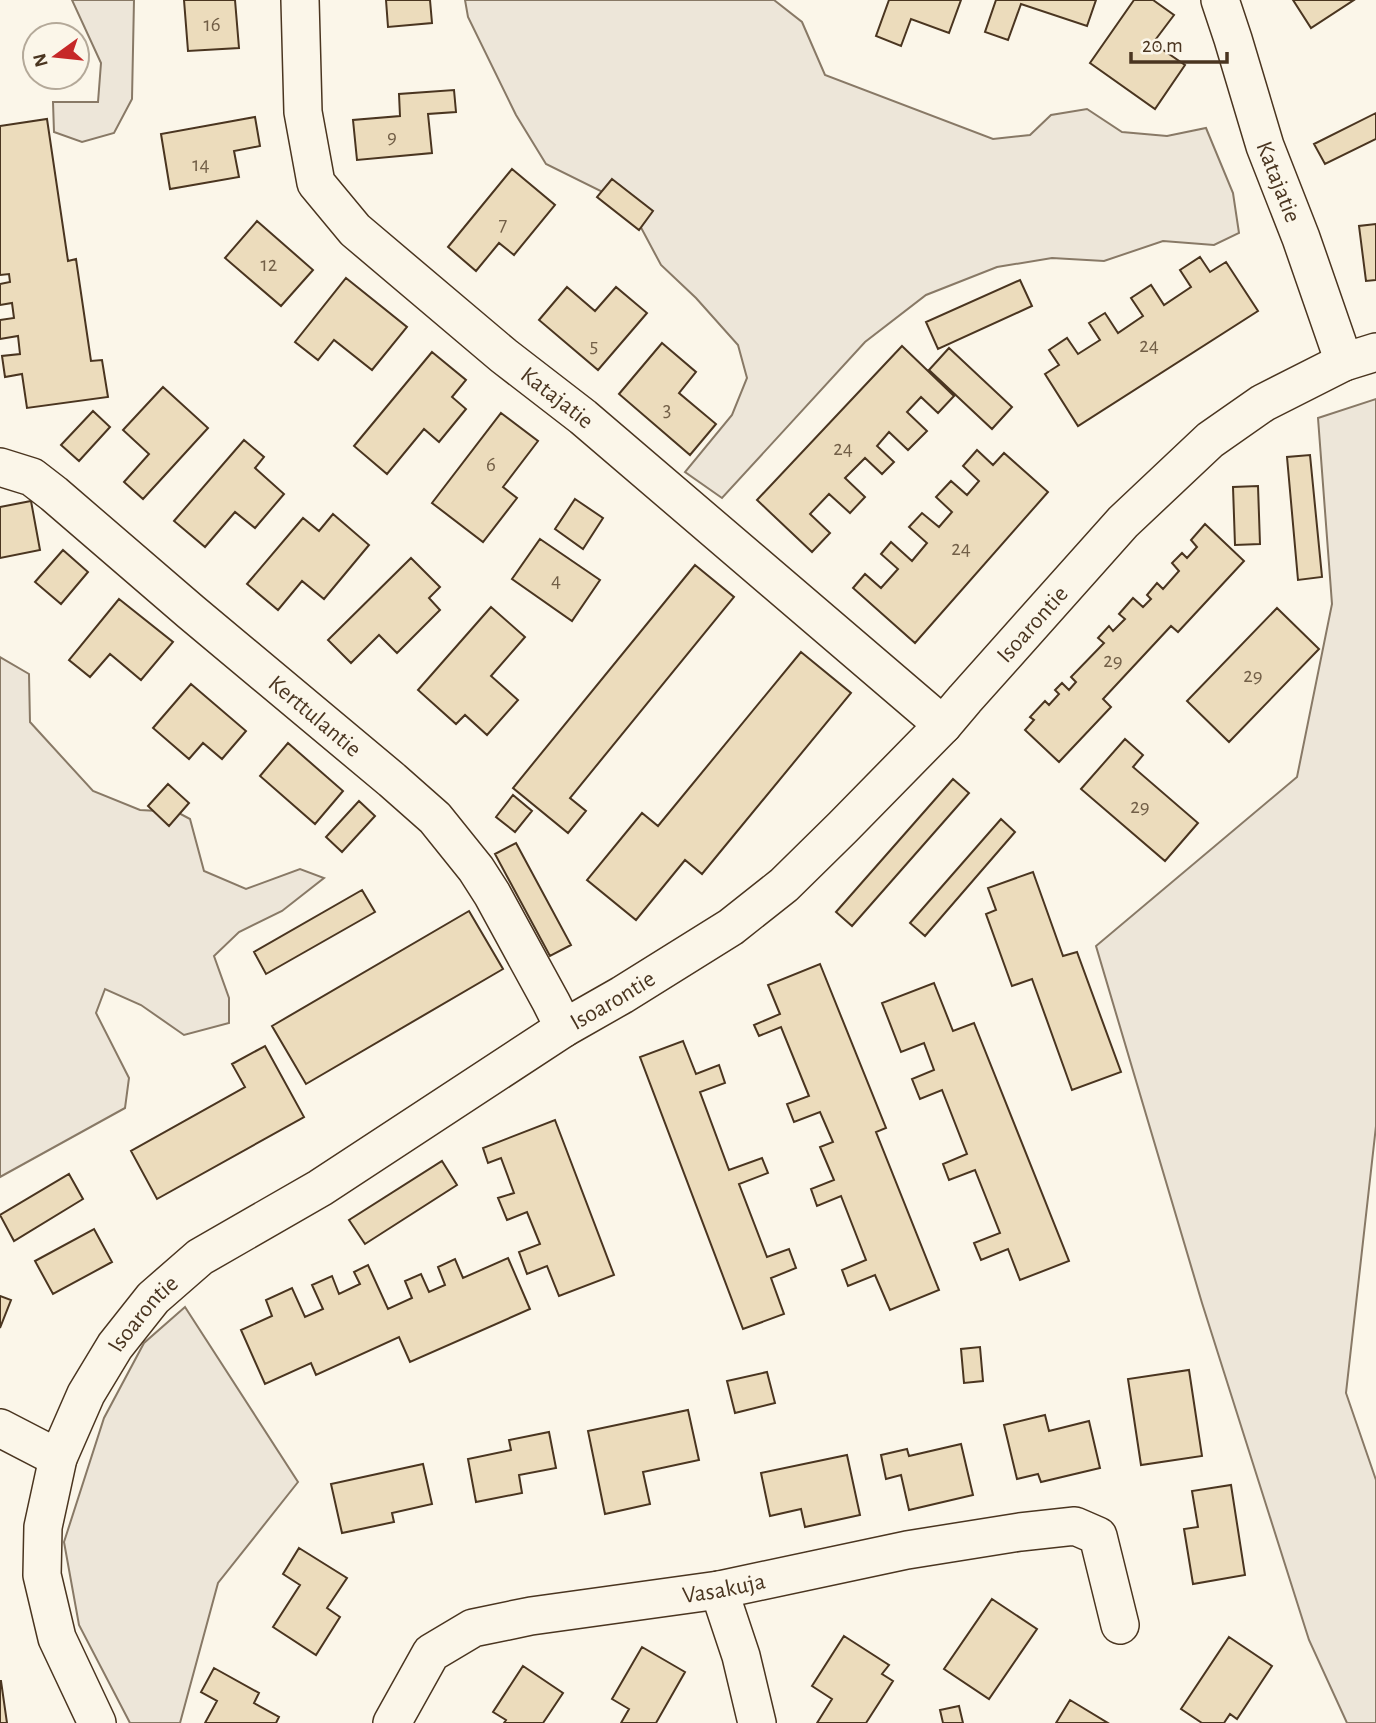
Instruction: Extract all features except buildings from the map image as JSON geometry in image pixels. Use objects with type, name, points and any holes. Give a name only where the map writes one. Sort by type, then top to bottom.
[{"type":"street","name":"Katajatie","points":[[300,0],[303,112],[316,183],[355,230],[504,356],[583,417],[943,725]]},
{"type":"street","name":"Katajatie","points":[[1220,0],[1265,146],[1301,238],[1360,357]]},
{"type":"street","name":"Isoarontie","points":[[97,1723],[57,1638],[42,1575],[43,1527],[58,1458],[86,1394],[115,1346],[153,1298],[200,1257],[320,1188],[564,1028],[731,927],[783,885],[844,827],[943,725],[1123,522],[1210,440],[1263,403],[1360,357]]},
{"type":"street","name":"Kerttulantie","points":[[0,467],[32,477],[54,494],[435,818],[476,869],[492,894],[564,1028]]},
{"type":"street","points":[[0,1428],[58,1458]]},
{"type":"street","name":"Vasakuja","points":[[392,1723],[431,1653],[473,1628],[531,1616],[719,1590],[907,1550],[1020,1532],[1075,1526],[1098,1536],[1119,1625]]},
{"type":"street","points":[[719,1590],[741,1656],[757,1723]]},
{"type":"shaded area","points":[[72,0],[134,0],[132,99],[114,133],[82,142],[54,132],[53,102],[98,102],[101,63],[91,41],[91,21],[82,21]]},
{"type":"shaded area","points":[[465,0],[774,0],[802,22],[825,75],[993,139],[1030,135],[1051,115],[1087,109],[1122,132],[1167,136],[1206,128],[1233,193],[1239,233],[1214,245],[1163,241],[1104,261],[1052,258],[997,267],[926,295],[865,342],[722,498],[685,472],[732,415],[747,378],[738,345],[696,298],[661,265],[629,205],[546,164],[516,115],[468,17]]},
{"type":"shaded area","points":[[1376,399],[1376,1126],[1346,1393],[1376,1480],[1376,1723],[1347,1723],[1309,1640],[1202,1303],[1096,946],[1297,777],[1332,604],[1318,418]]},
{"type":"shaded area","points":[[0,657],[29,674],[30,722],[93,791],[140,810],[177,812],[190,819],[204,871],[246,889],[300,869],[324,878],[282,911],[239,932],[214,956],[229,998],[229,1023],[184,1035],[141,1005],[105,989],[96,1013],[129,1078],[125,1108],[0,1177]]},
{"type":"shaded area","points":[[185,1307],[298,1482],[218,1583],[180,1723],[130,1723],[79,1625],[64,1542],[104,1418],[144,1343]]}]
